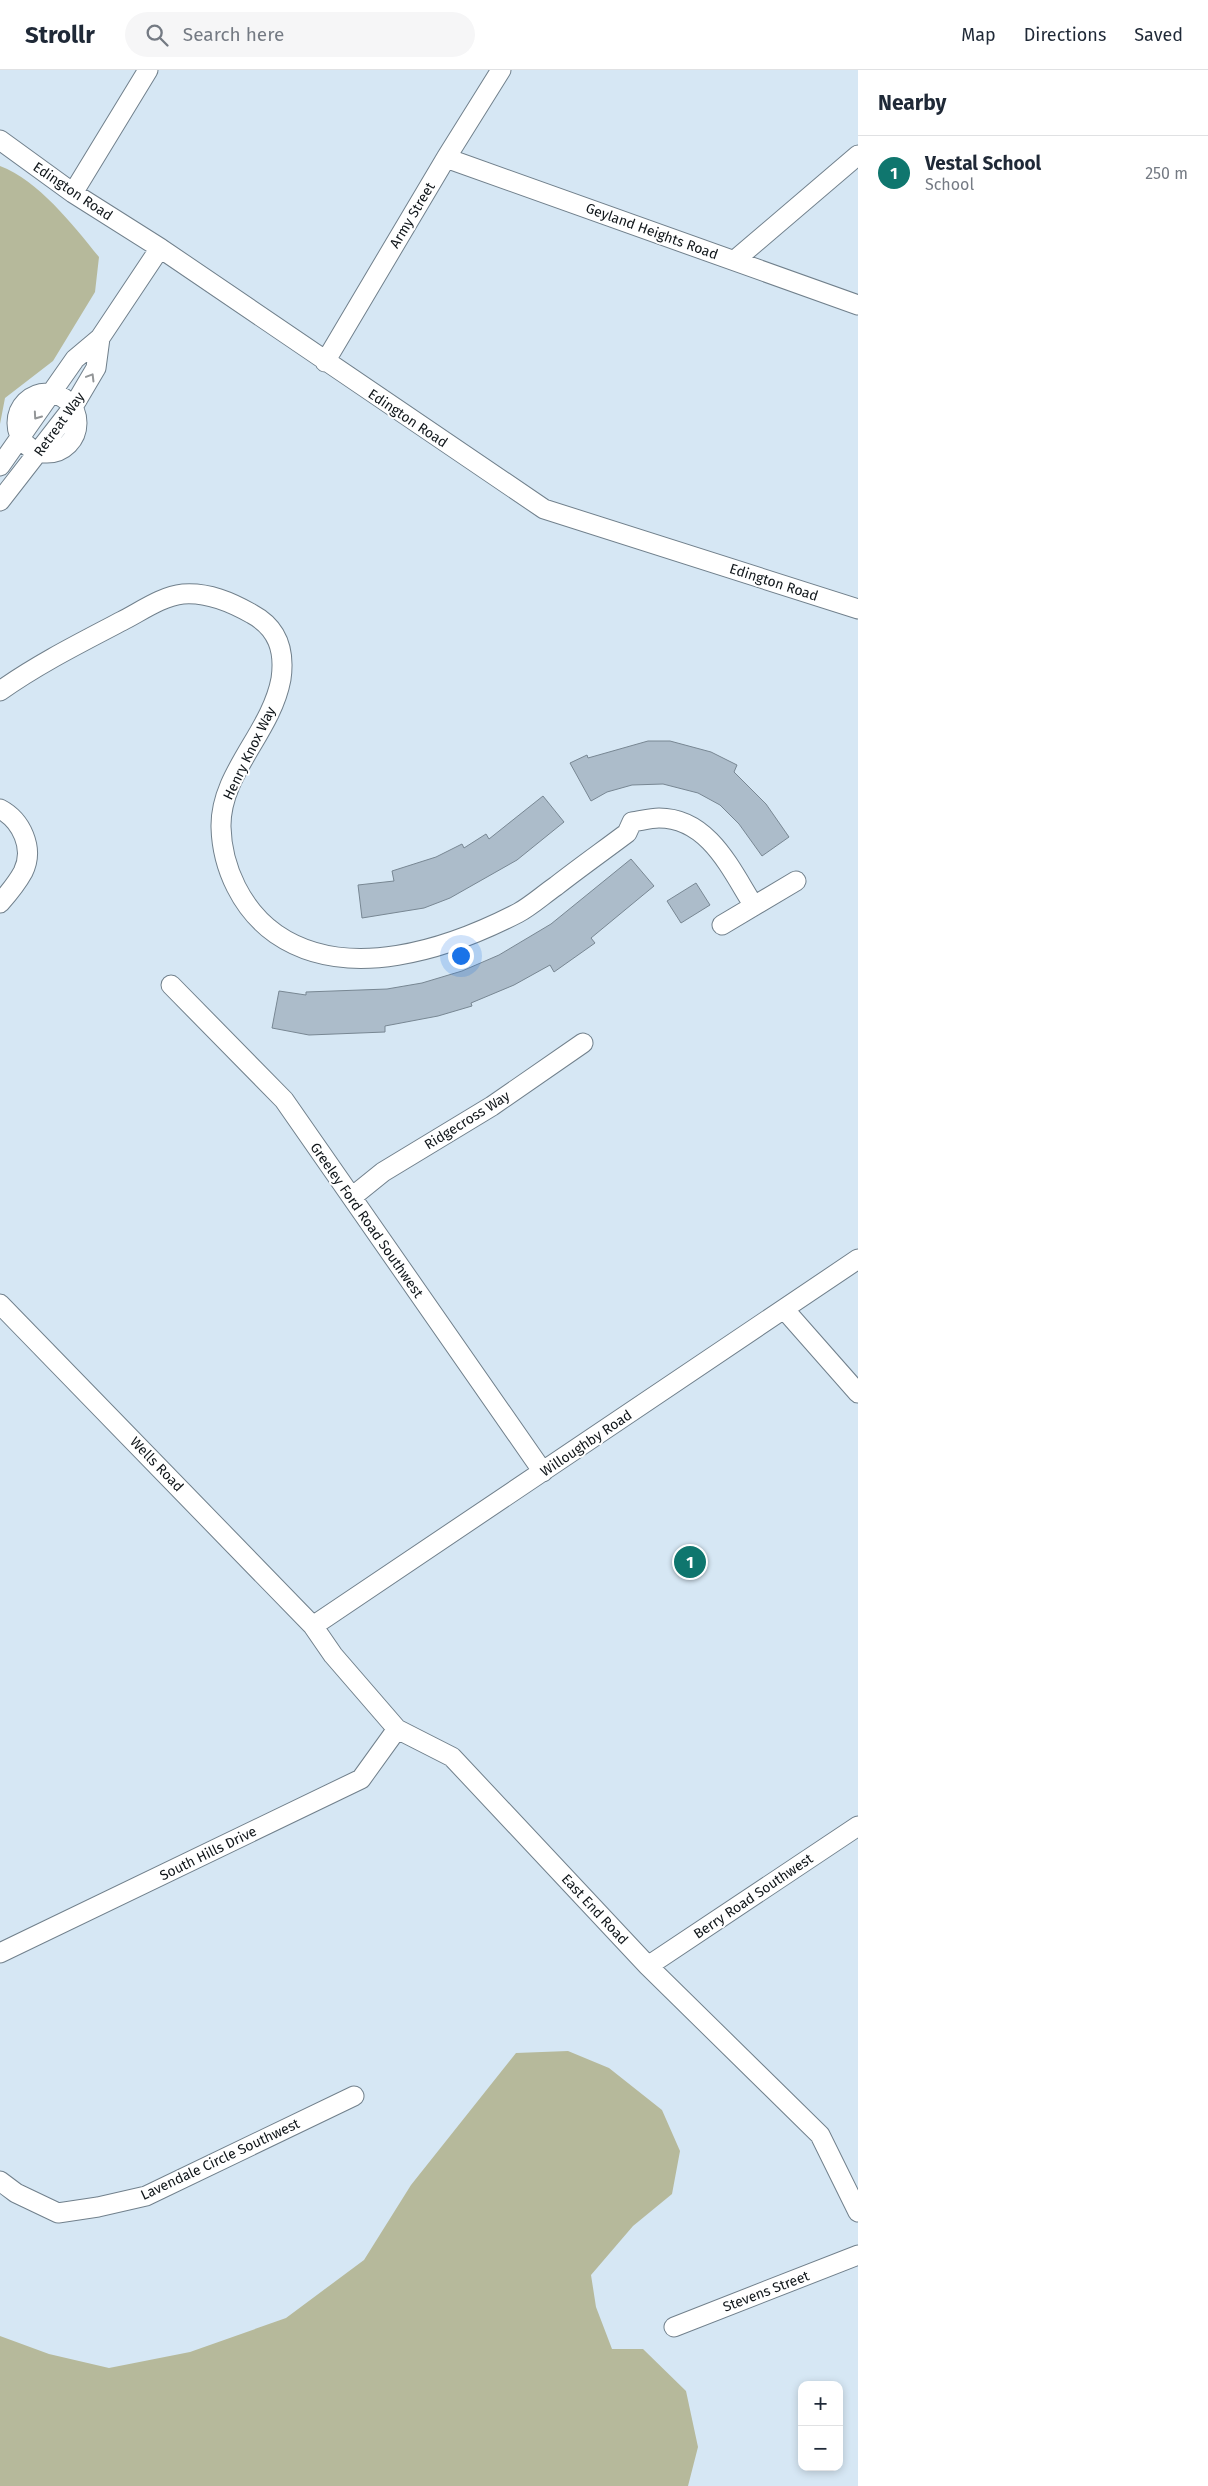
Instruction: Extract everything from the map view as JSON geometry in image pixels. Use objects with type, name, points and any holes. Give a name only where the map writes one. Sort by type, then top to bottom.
[{"type":"street","points":[[74,193],[148,70]]},
{"type":"street","name":"Army Street","points":[[325,362],[446,158],[502,70]]},
{"type":"street","name":"Edington Road","points":[[0,140],[74,193],[160,248],[325,362],[544,509],[858,609]]},
{"type":"street","points":[[735,260],[858,155]]},
{"type":"street","name":"Geyland Heights Road","points":[[446,158],[858,305]]},
{"type":"street","name":"Retreat Way","points":[[53,393],[75,359],[100,338],[160,248]]},
{"type":"street","name":"Retreat Way","points":[[0,501],[73,407],[96,368],[100,338]]},
{"type":"street","points":[[39,452],[21,438],[17,427],[22,405],[31,397],[41,393],[53,393],[64,398],[73,407]]},
{"type":"street","name":"Retreat Way","points":[[0,466],[21,438]]},
{"type":"street","name":"Henry Knox Way","points":[[0,691],[66,650],[159,602],[181,594],[202,594],[233,603],[258,617],[274,630],[282,652],[280,679],[275,700],[257,740],[224,796],[221,827],[226,861],[238,892],[260,922],[289,943],[322,955],[356,958],[406,954],[455,941],[520,912],[627,833],[632,822],[659,818],[685,823],[703,833],[720,852],[754,906]]},
{"type":"street","points":[[0,809],[12,815],[22,832],[28,848],[24,870],[0,903]]},
{"type":"street","points":[[722,925],[796,881]]},
{"type":"street","name":"Greeley Ford Road Southwest","points":[[171,985],[284,1100],[543,1472]]},
{"type":"street","name":"Ridgecross Way","points":[[352,1197],[382,1172],[492,1106],[583,1043]]},
{"type":"street","name":"Willoughby Road","points":[[313,1626],[858,1259]]},
{"type":"street","name":"Wells Road","points":[[0,1304],[313,1626]]},
{"type":"street","points":[[784,1309],[858,1393]]},
{"type":"street","name":"East End Road","points":[[313,1626],[333,1655],[397,1729],[452,1757],[648,1966],[820,2135],[858,2212]]},
{"type":"street","name":"South Hills Drive","points":[[0,1953],[362,1779],[397,1729]]},
{"type":"street","name":"Berry Road Southwest","points":[[648,1966],[858,1826]]},
{"type":"street","name":"Lavendale Circle Southwest","points":[[0,2181],[16,2193],[58,2213],[98,2207],[146,2196],[354,2096]]},
{"type":"street","name":"Stevens Street","points":[[674,2327],[858,2255]]},
{"type":"green space","points":[[0,166],[28,182],[42,193],[67,218],[99,257],[95,292],[53,361],[5,398],[0,424]]},
{"type":"green space","points":[[568,2051],[609,2068],[662,2110],[680,2151],[672,2194],[633,2226],[591,2275],[596,2307],[612,2349],[643,2349],[686,2391],[698,2447],[688,2486],[0,2486],[0,2336],[49,2354],[109,2368],[190,2352],[286,2318],[364,2260],[411,2185],[516,2053]]},
{"type":"building","points":[[648,741],[670,741],[711,752],[737,765],[734,772],[766,804],[789,837],[762,856],[739,824],[720,805],[698,793],[663,784],[632,785],[607,792],[591,801],[570,763],[587,755],[588,758]]},
{"type":"building","points":[[543,796],[564,822],[517,860],[450,898],[424,908],[362,918],[358,885],[394,881],[392,871],[436,857],[462,844],[464,848],[486,834],[489,839]]},
{"type":"building","points":[[631,859],[654,886],[591,938],[595,943],[554,972],[550,965],[514,985],[471,1003],[472,1006],[438,1016],[385,1026],[385,1032],[309,1035],[272,1028],[279,991],[306,995],[306,992],[387,989],[422,983],[462,971],[499,955],[551,924]]},
{"type":"building","points":[[696,883],[710,905],[681,923],[667,901]]},
{"type":"place","name":"Vestal School","points":[[690,1562]]}]
